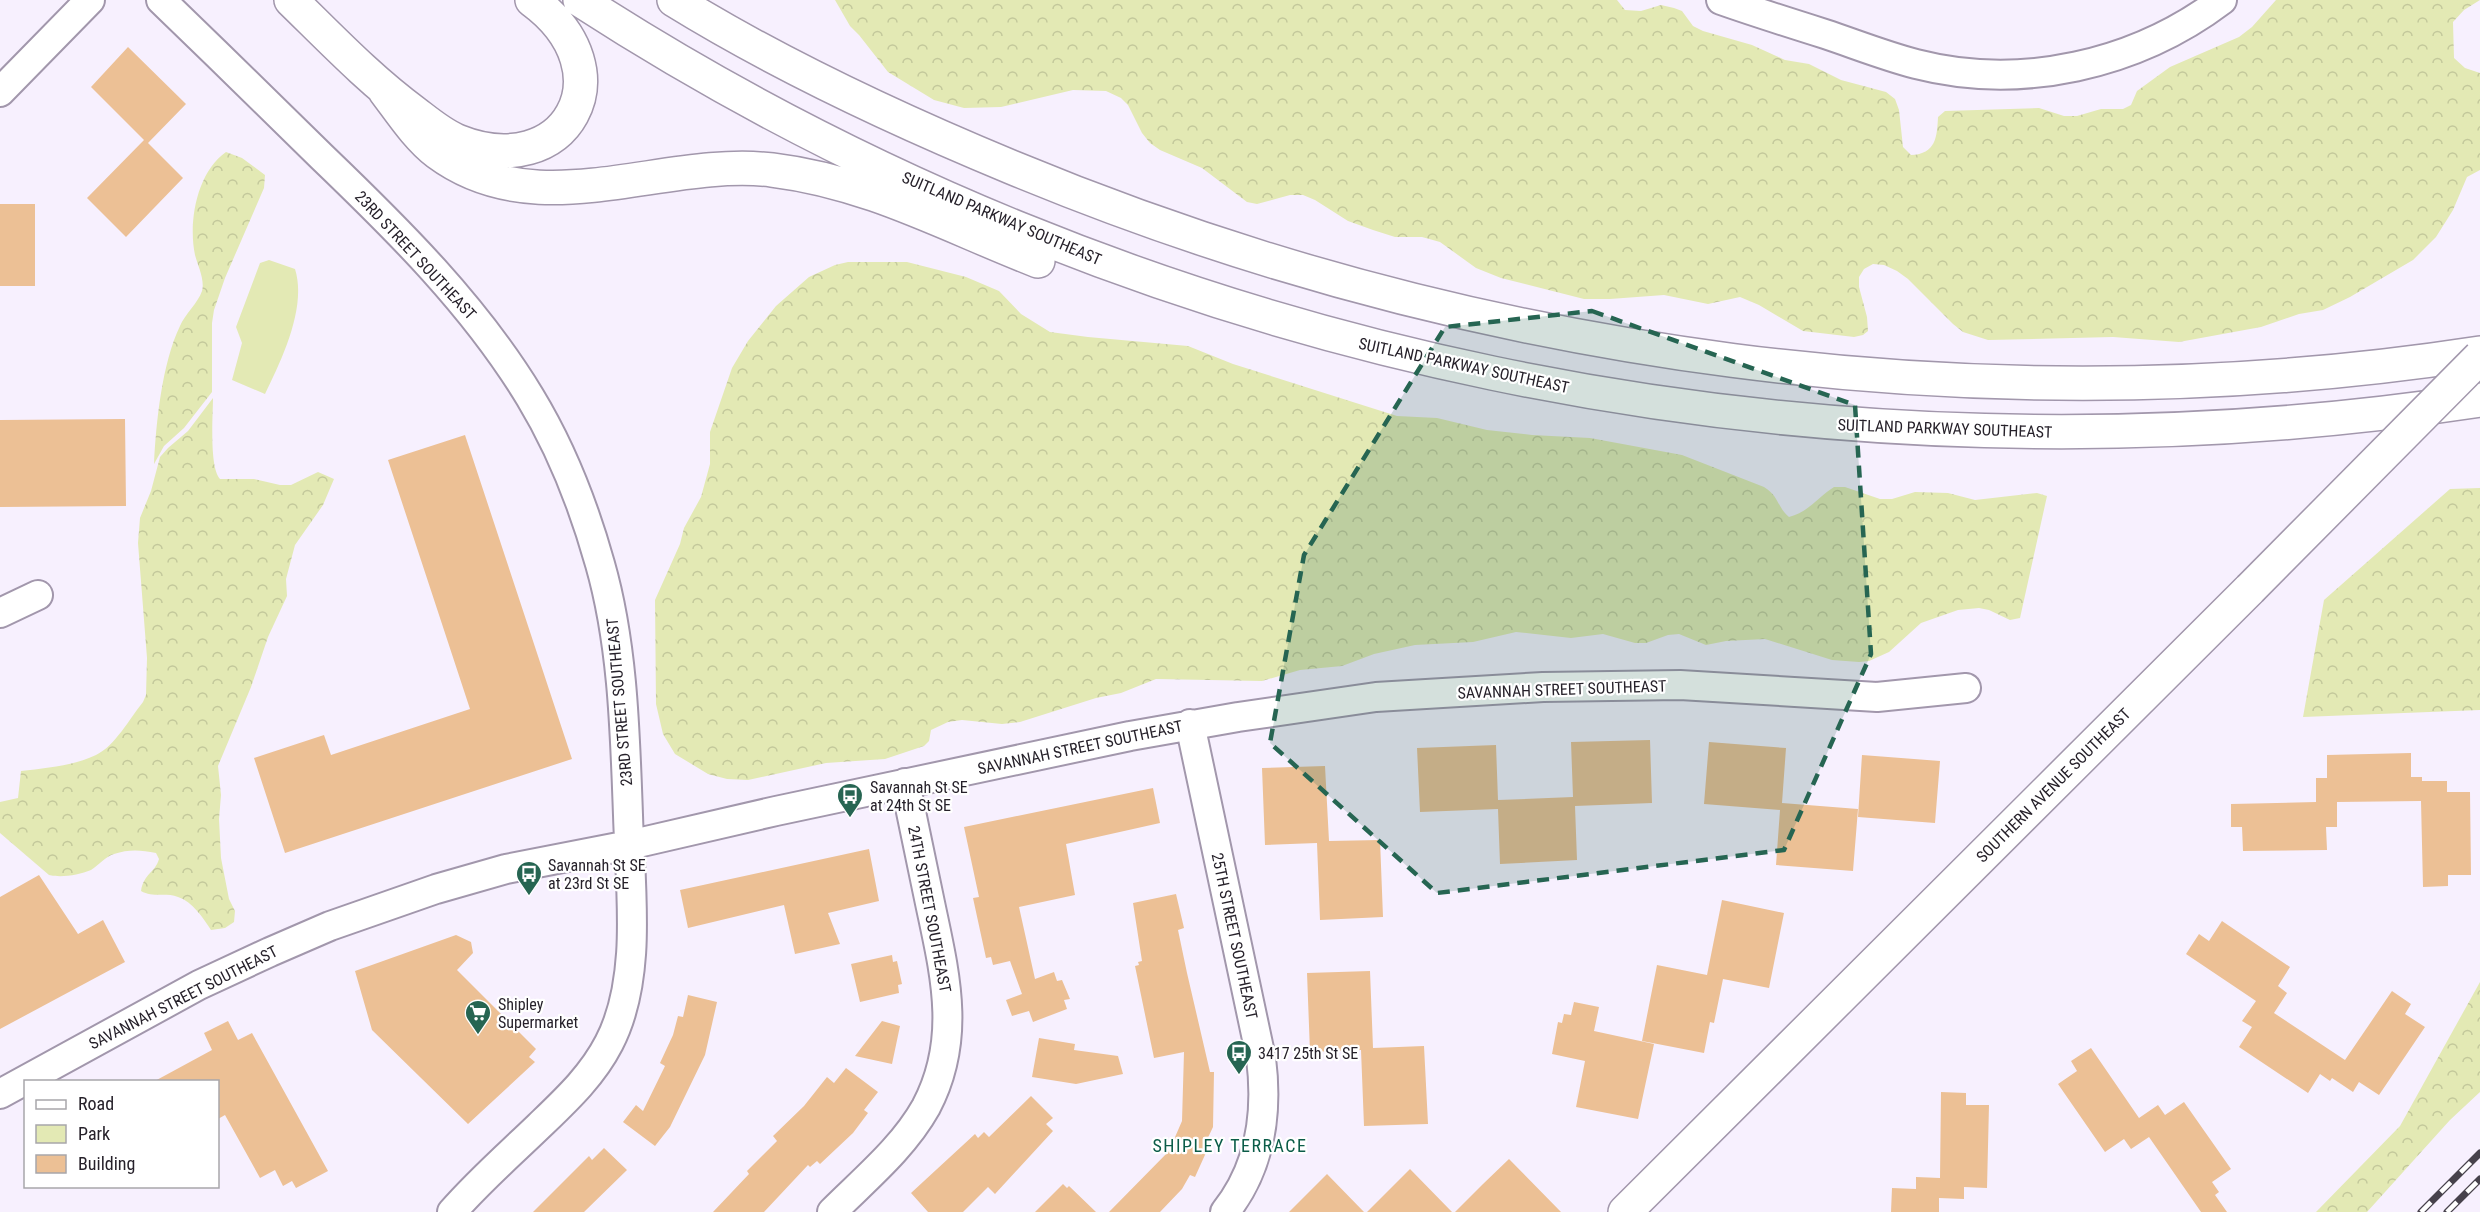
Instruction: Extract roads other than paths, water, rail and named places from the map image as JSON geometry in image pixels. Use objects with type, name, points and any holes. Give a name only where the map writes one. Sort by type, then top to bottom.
[{"type":"main road","points":[[291,0],[385,91],[444,134],[469,145],[499,150],[527,148],[550,138],[567,122],[580,97],[581,70],[578,57],[565,31],[555,18],[532,0]]},
{"type":"main road","name":"SUITLAND PARKWAY SOUTHEAST","points":[[580,0],[634,34],[751,101],[864,159],[1015,227],[1120,268],[1304,327],[1397,352],[1571,389],[1717,411],[1895,428],[2023,433],[2136,431],[2319,420],[2480,400]]},
{"type":"main road","points":[[674,0],[772,56],[879,109],[1088,199],[1195,238],[1300,271],[1402,299],[1528,327],[1764,365],[1868,375],[2047,382],[2163,382],[2235,378],[2401,364],[2476,355]]},
{"type":"main road","points":[[385,91],[422,139],[439,153],[489,178],[526,186],[563,188],[718,169],[769,170],[814,177],[874,193],[1028,257],[1120,290],[1304,327]]},
{"type":"main road","name":"SOUTHERN AVENUE SOUTHEAST","points":[[1625,1212],[2250,590],[2476,355]]},
{"type":"street","points":[[0,93],[90,0]]},
{"type":"street","name":"23RD STREET SOUTHEAST","points":[[161,0],[367,201],[444,282],[496,347],[535,405],[571,480],[600,564],[610,603],[621,699],[628,845],[631,966],[623,1008],[614,1034],[601,1058],[578,1089],[452,1212]]},
{"type":"street","points":[[1721,0],[1916,64],[1952,70],[2011,74],[2076,67],[2116,55],[2176,30],[2222,0]]},
{"type":"street","points":[[0,613],[38,595]]},
{"type":"street","name":"SAVANNAH STREET SOUTHEAST","points":[[26,1080],[200,985],[330,926],[436,889],[506,869],[628,845],[905,783],[1190,724],[1376,697],[1543,687],[1680,685],[1877,697],[1966,688]]},
{"type":"street","name":"25TH STREET SOUTHEAST","points":[[1190,724],[1261,1058],[1264,1086],[1263,1116],[1251,1164],[1240,1191],[1225,1212]]},
{"type":"street","name":"24TH STREET SOUTHEAST","points":[[832,1212],[886,1158],[918,1120],[936,1084],[946,1045],[947,982],[905,783]]},
{"type":"street","name":"SAVANNAH STREET SOUTHEAST","points":[[0,1094],[24,1081]]},
{"type":"railway","points":[[2421,1212],[2480,1153]]},
{"type":"railway","points":[[2447,1212],[2480,1179]]},
{"type":"place","name":"Savannah St SE at 24th St SE","points":[[850,819]]},
{"type":"place","name":"Savannah St SE at 23rd St SE","points":[[529,897]]},
{"type":"place","name":"Shipley Supermarket","points":[[478,1036]]},
{"type":"place","name":"3417 25th St SE","points":[[1239,1076]]},
{"type":"district","name":"SHIPLEY TERRACE","points":[[1230,1146]]}]
